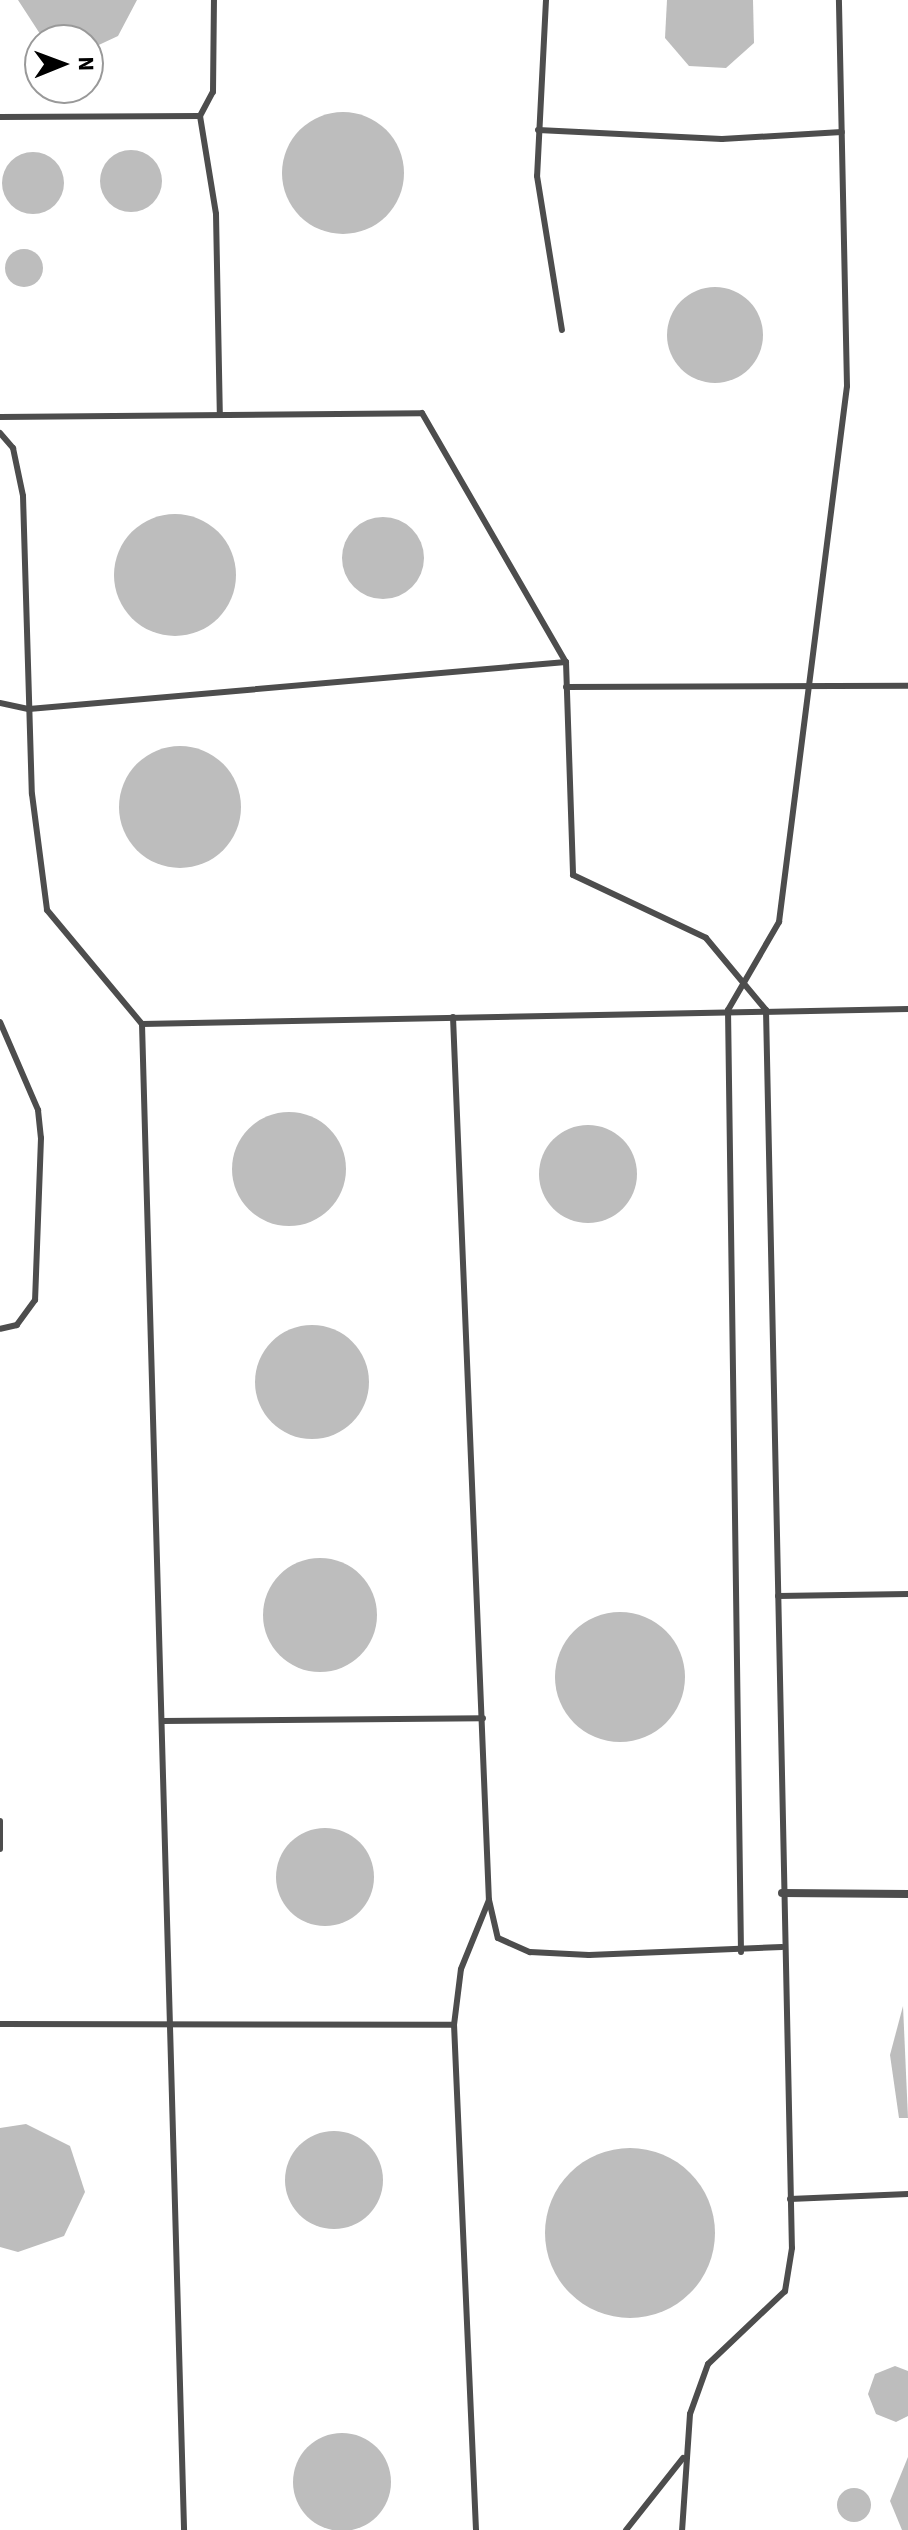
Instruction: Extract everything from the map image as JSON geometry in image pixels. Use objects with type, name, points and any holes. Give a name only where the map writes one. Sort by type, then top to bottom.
[{"type":"street","points":[[782,1893],[908,1894]]},
{"type":"lane","points":[[214,0],[213,92],[200,116],[216,214],[220,415]]},
{"type":"lane","points":[[546,0],[537,176],[562,330]]},
{"type":"lane","points":[[741,1952],[728,1010],[779,922],[847,386],[839,0]]},
{"type":"lane","points":[[0,117],[200,116]]},
{"type":"lane","points":[[538,130],[722,139],[842,132]]},
{"type":"lane","points":[[0,417],[422,413],[566,662],[573,875],[706,938],[766,1010],[782,1947],[790,2199],[785,2291],[708,2364],[690,2414],[682,2530]]},
{"type":"lane","points":[[0,433],[13,448],[23,496],[29,709],[47,910],[142,1024],[184,2530]]},
{"type":"lane","points":[[0,703],[29,709],[566,662]]},
{"type":"lane","points":[[566,687],[908,686]]},
{"type":"lane","points":[[142,1024],[728,1010],[908,1009]]},
{"type":"lane","points":[[453,1017],[489,1900],[498,1938],[530,1952],[741,1952],[782,1947]]},
{"type":"lane","points":[[0,1022],[38,1110],[41,1138],[35,1300],[17,1325],[0,1329]]},
{"type":"lane","points":[[778,1596],[908,1594]]},
{"type":"lane","points":[[162,1721],[483,1718]]},
{"type":"lane","points":[[0,1821],[0,1849]]},
{"type":"lane","points":[[476,2530],[454,2025],[461,1969],[489,1900]]},
{"type":"lane","points":[[0,2024],[454,2025]]},
{"type":"lane","points":[[790,2199],[908,2194]]},
{"type":"lane","points":[[626,2530],[685,2455]]},
{"type":"building","points":[[18,0],[137,0],[118,36],[104,43],[104,24],[34,24]]},
{"type":"building","points":[[667,0],[753,0],[754,43],[726,68],[689,66],[665,38]]},
{"type":"building","points":[[343,112],[366,117],[386,130],[399,150],[404,173],[399,196],[386,216],[366,229],[343,234],[320,229],[300,216],[287,196],[282,173],[287,150],[300,130],[320,117]]},
{"type":"building","points":[[131,150],[153,159],[162,181],[153,203],[131,212],[109,203],[100,181],[109,159]]},
{"type":"building","points":[[33,152],[55,161],[64,183],[55,205],[33,214],[11,205],[2,183],[11,161]]},
{"type":"building","points":[[24,249],[37,255],[43,268],[37,281],[24,287],[11,281],[5,268],[11,255]]},
{"type":"building","points":[[715,287],[733,291],[749,301],[759,317],[763,335],[759,353],[749,369],[733,379],[715,383],[697,379],[681,369],[671,353],[667,335],[671,317],[681,301],[697,291]]},
{"type":"building","points":[[175,514],[198,519],[218,532],[231,552],[236,575],[231,598],[218,618],[198,631],[175,636],[152,631],[132,618],[119,598],[114,575],[119,552],[132,532],[152,519]]},
{"type":"building","points":[[383,517],[399,520],[412,529],[421,542],[424,558],[421,574],[412,587],[399,596],[383,599],[367,596],[354,587],[345,574],[342,558],[345,542],[354,529],[367,520]]},
{"type":"building","points":[[180,746],[203,751],[223,764],[236,784],[241,807],[236,830],[223,850],[203,863],[180,868],[157,863],[137,850],[124,830],[119,807],[124,784],[137,764],[157,751]]},
{"type":"building","points":[[289,1112],[311,1116],[330,1128],[342,1147],[346,1169],[342,1191],[330,1210],[311,1222],[289,1226],[267,1222],[248,1210],[236,1191],[232,1169],[236,1147],[248,1128],[267,1116]]},
{"type":"building","points":[[588,1125],[607,1128],[623,1139],[634,1155],[637,1174],[634,1193],[623,1209],[607,1220],[588,1223],[569,1220],[553,1209],[542,1193],[539,1174],[542,1155],[553,1139],[569,1128]]},
{"type":"building","points":[[312,1325],[334,1329],[353,1341],[365,1360],[369,1382],[365,1404],[353,1423],[334,1435],[312,1439],[290,1435],[271,1423],[259,1404],[255,1382],[259,1360],[271,1341],[290,1329]]},
{"type":"building","points":[[320,1558],[342,1562],[361,1574],[373,1593],[377,1615],[373,1637],[361,1656],[342,1668],[320,1672],[298,1668],[279,1656],[267,1637],[263,1615],[267,1593],[279,1574],[298,1562]]},
{"type":"building","points":[[620,1612],[645,1617],[666,1631],[680,1652],[685,1677],[680,1702],[666,1723],[645,1737],[620,1742],[595,1737],[574,1723],[560,1702],[555,1677],[560,1652],[574,1631],[595,1617]]},
{"type":"building","points":[[325,1828],[344,1831],[360,1842],[371,1858],[374,1877],[371,1896],[360,1912],[344,1923],[325,1926],[306,1923],[290,1912],[279,1896],[276,1877],[279,1858],[290,1842],[306,1831]]},
{"type":"building","points":[[903,2006],[908,2118],[899,2118],[890,2055]]},
{"type":"building","points":[[26,2124],[70,2146],[85,2192],[64,2236],[18,2252],[0,2247],[0,2128]]},
{"type":"building","points":[[334,2131],[353,2134],[369,2145],[380,2161],[383,2180],[380,2199],[369,2215],[353,2226],[334,2229],[315,2226],[299,2215],[288,2199],[285,2180],[288,2161],[299,2145],[315,2134]]},
{"type":"building","points":[[630,2148],[663,2154],[690,2173],[709,2200],[715,2233],[709,2266],[690,2293],[663,2312],[630,2318],[597,2312],[570,2293],[551,2266],[545,2233],[551,2200],[570,2173],[597,2154]]},
{"type":"building","points":[[895,2366],[908,2371],[908,2416],[896,2422],[876,2414],[868,2394],[875,2374]]},
{"type":"building","points":[[342,2433],[361,2437],[377,2447],[387,2463],[391,2482],[387,2501],[377,2517],[361,2527],[342,2531],[323,2527],[307,2517],[297,2501],[293,2482],[297,2463],[307,2447],[323,2437]]},
{"type":"building","points":[[908,2457],[908,2530],[902,2530],[890,2501]]},
{"type":"building","points":[[854,2488],[866,2493],[871,2505],[866,2517],[854,2522],[842,2517],[837,2505],[842,2493]]}]
